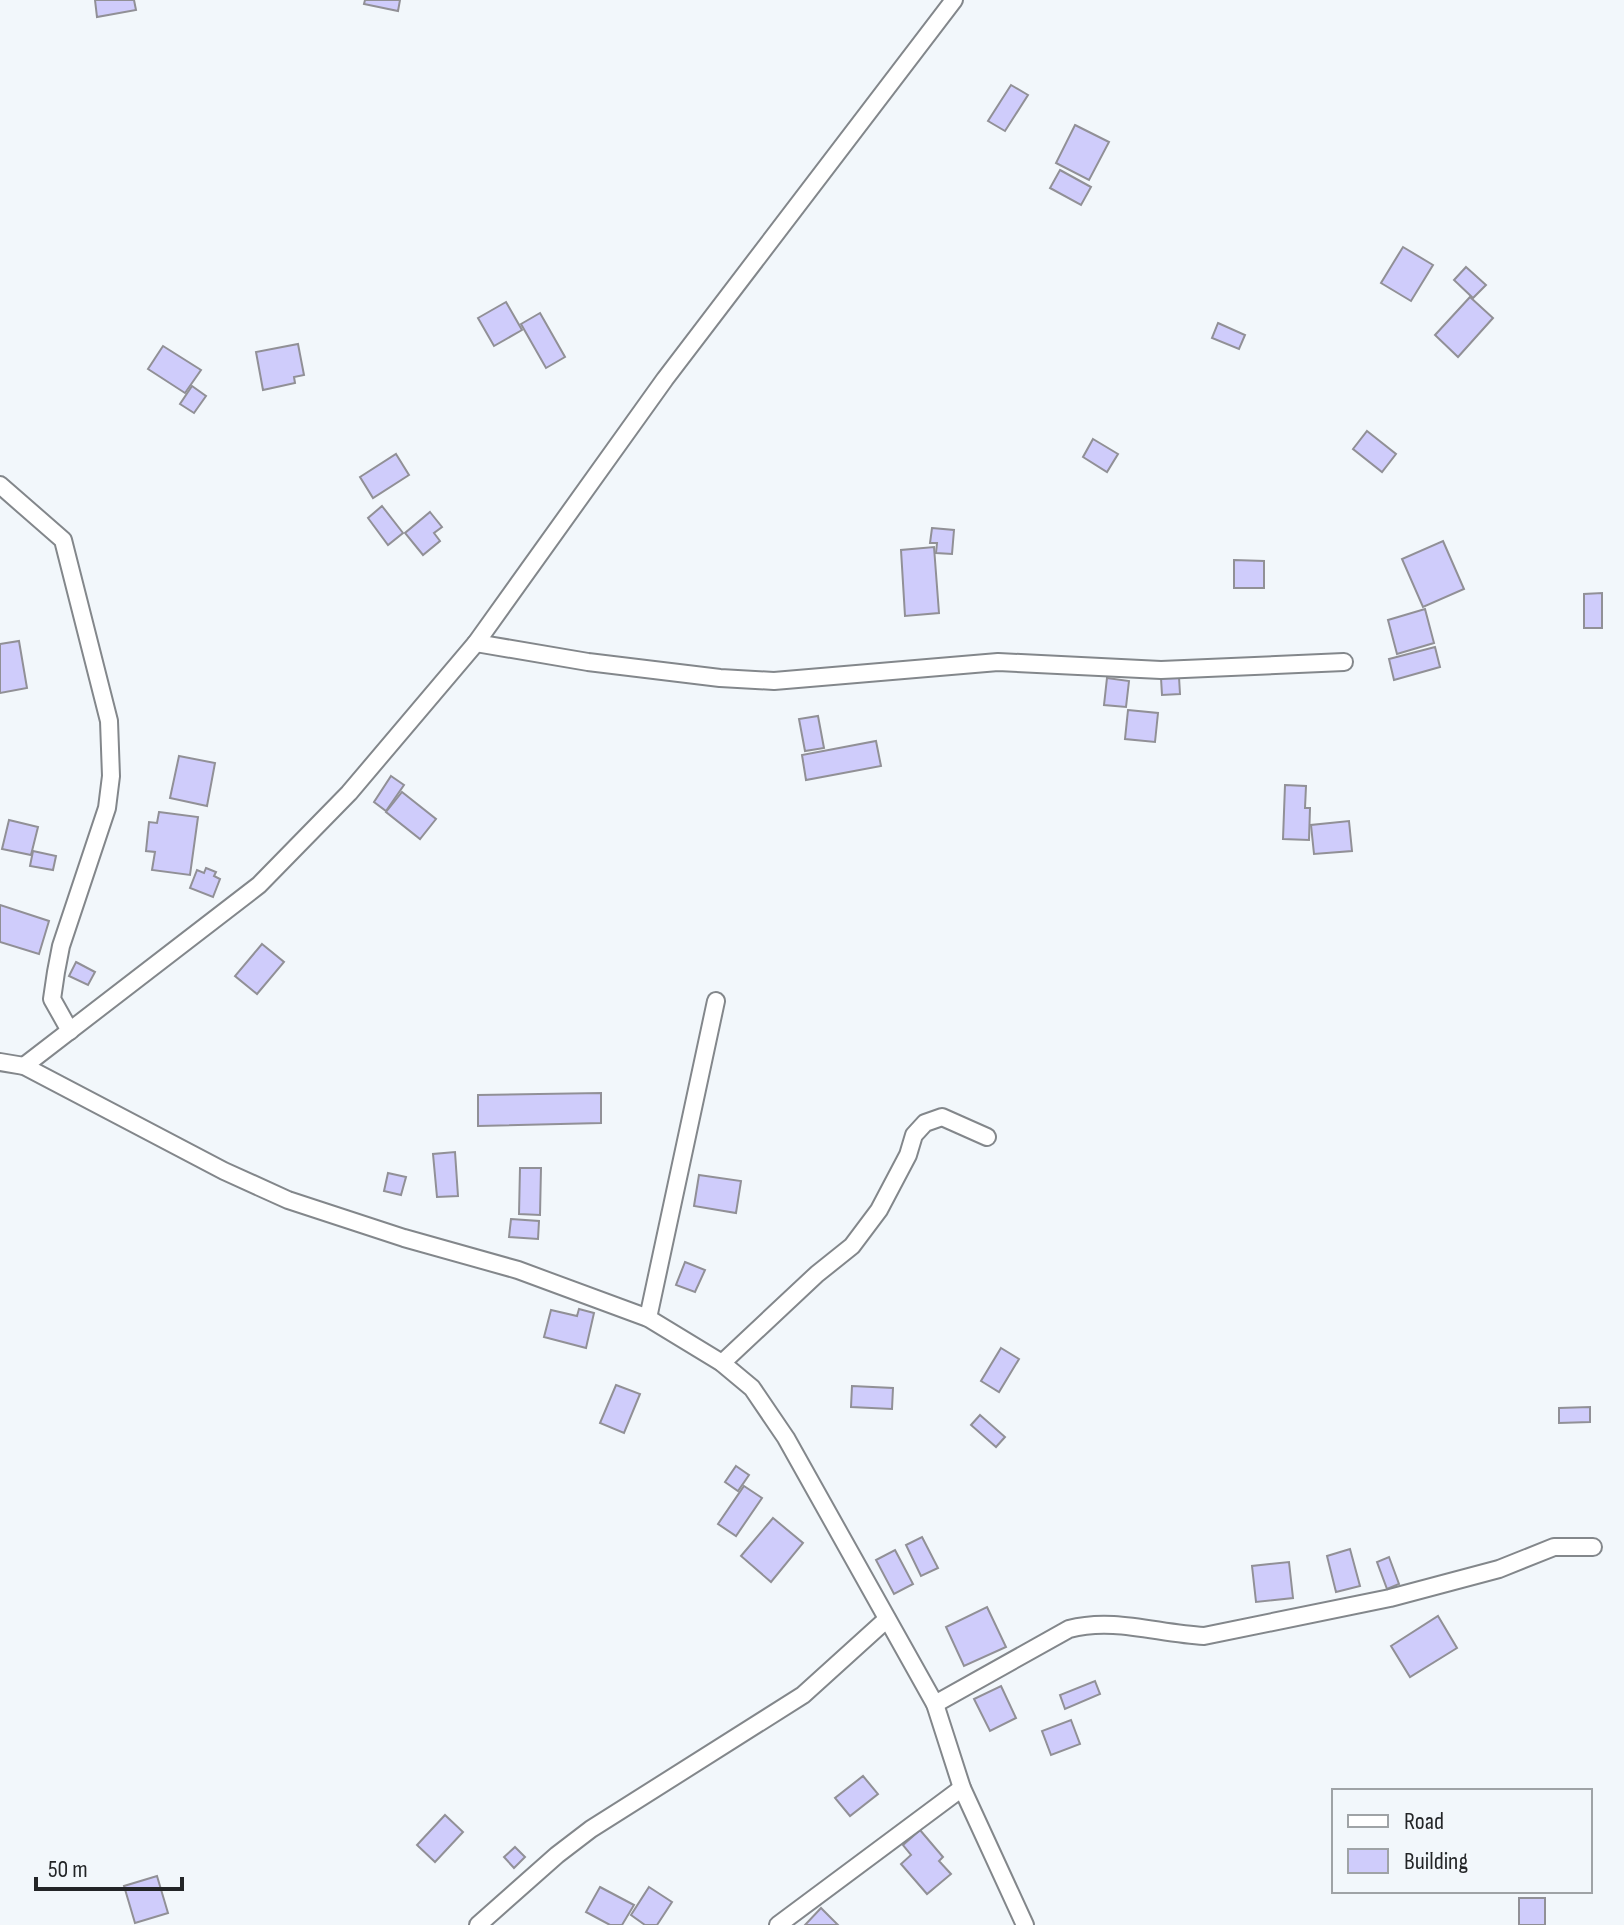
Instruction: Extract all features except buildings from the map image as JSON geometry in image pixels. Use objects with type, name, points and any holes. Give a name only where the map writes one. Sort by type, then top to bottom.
[{"type":"street","points":[[24,1066],[259,885],[349,793],[476,643],[665,379],[954,0]]},
{"type":"street","points":[[0,485],[63,540],[109,721],[111,776],[107,808],[61,946],[52,999],[70,1031]]},
{"type":"street","points":[[476,643],[588,662],[720,678],[774,681],[998,662],[1049,662],[1161,670],[1344,662]]},
{"type":"street","points":[[648,1318],[716,1001]]},
{"type":"street","points":[[0,1062],[24,1066],[224,1171],[288,1200],[404,1238],[518,1270],[648,1318],[722,1363],[752,1388],[786,1438],[935,1704],[962,1788],[1025,1925]]},
{"type":"street","points":[[722,1363],[817,1274],[852,1246],[879,1210],[908,1155],[914,1135],[925,1123],[942,1117],[987,1137]]},
{"type":"street","points":[[935,1704],[1069,1629],[1085,1624],[1119,1624],[1179,1635],[1204,1636],[1390,1598],[1499,1569],[1554,1547],[1593,1547]]},
{"type":"street","points":[[478,1925],[591,1829],[803,1695],[887,1619]]},
{"type":"street","points":[[778,1925],[962,1788]]}]
